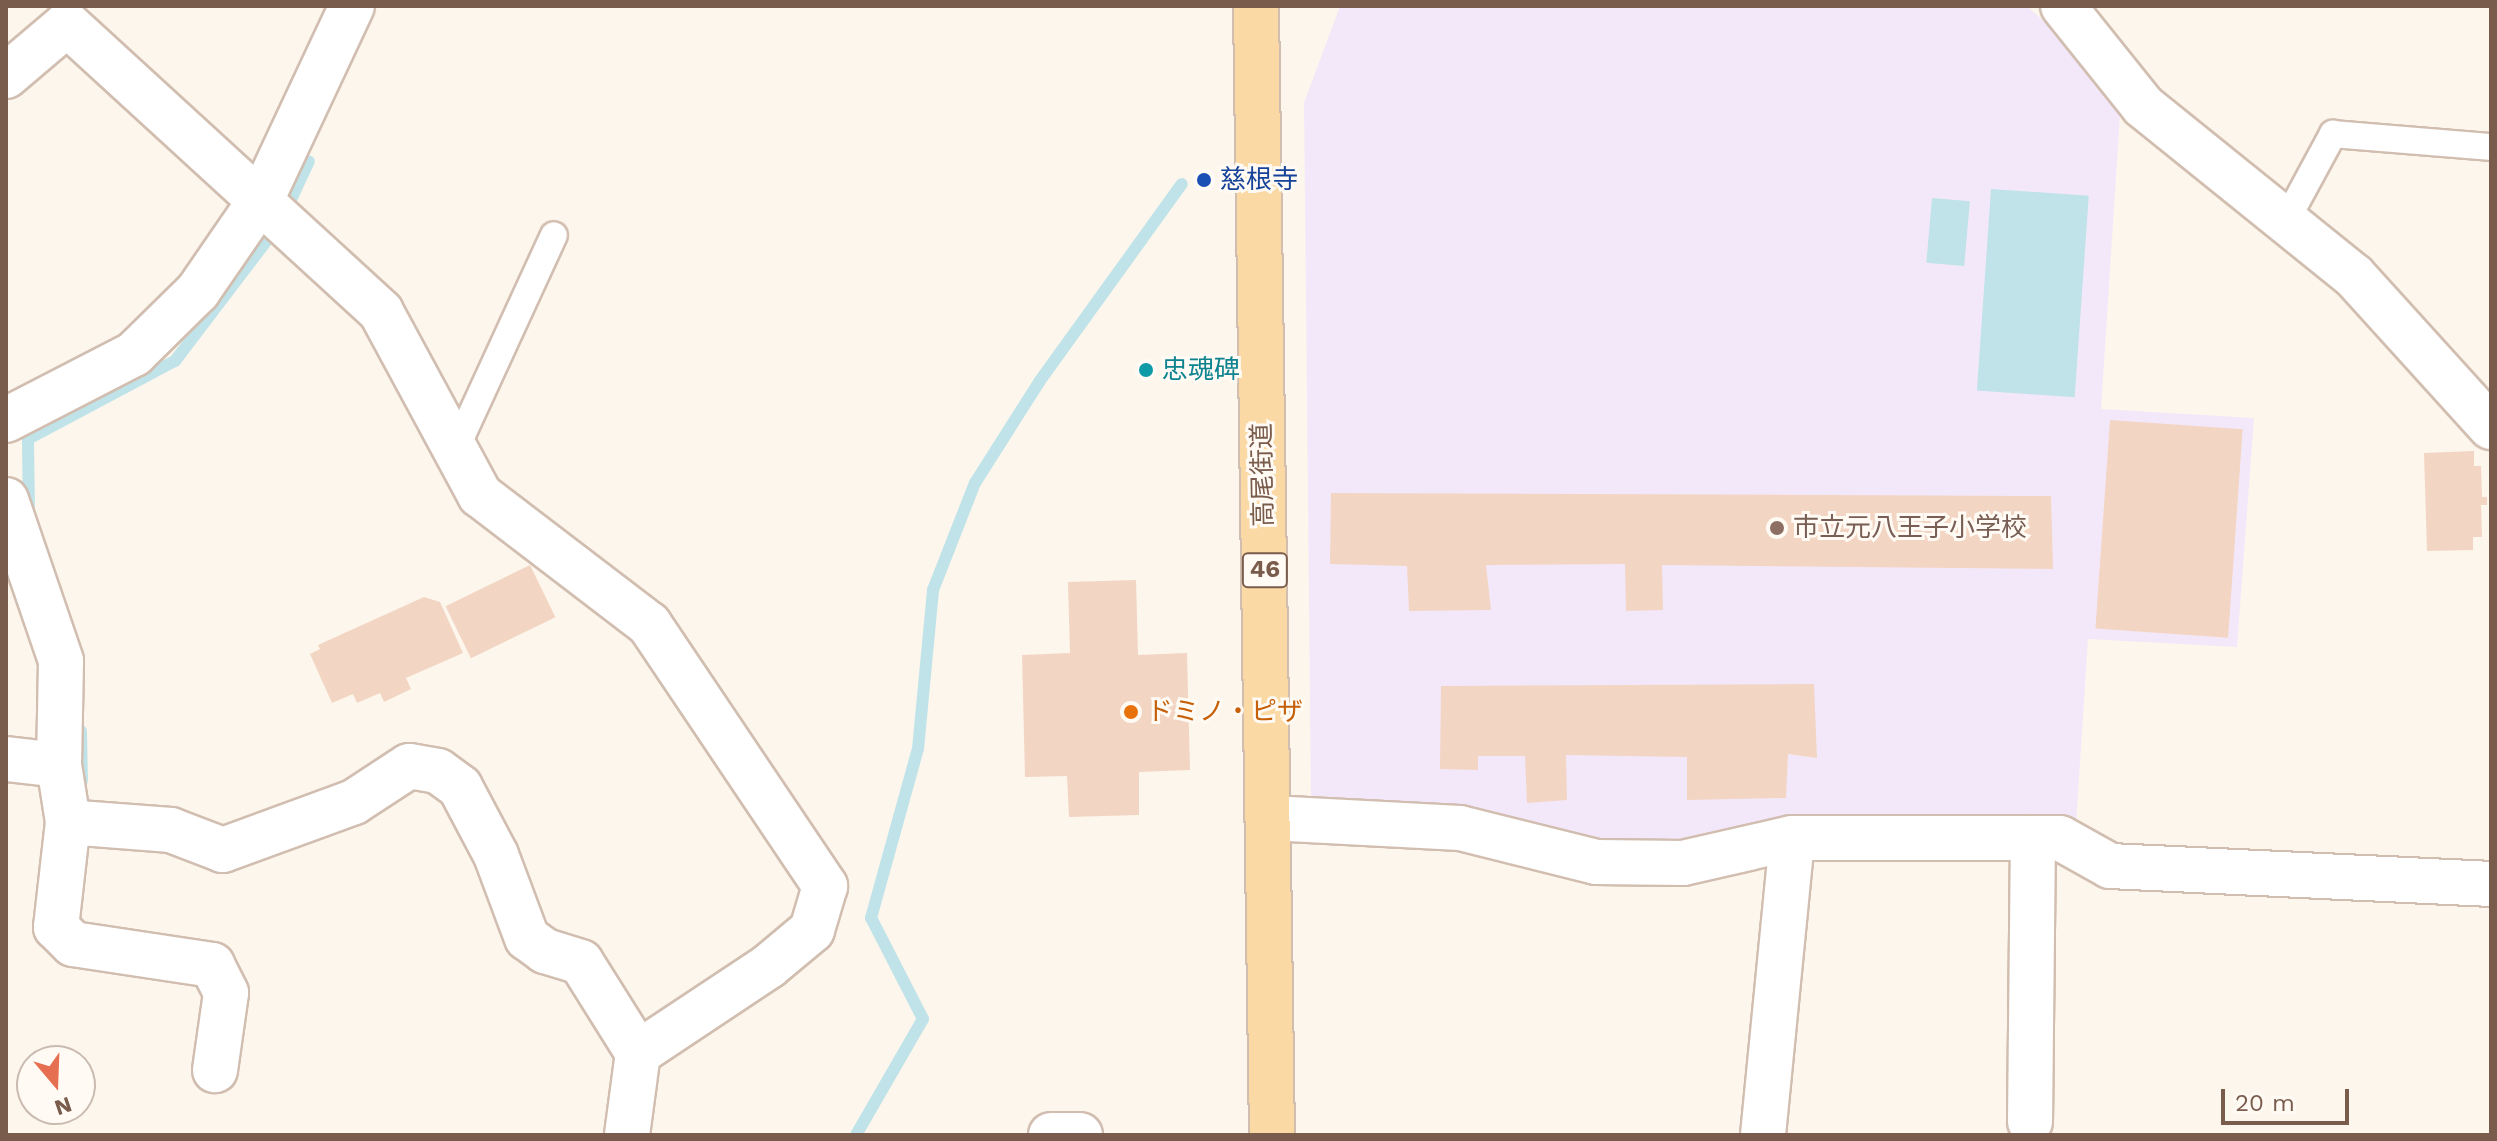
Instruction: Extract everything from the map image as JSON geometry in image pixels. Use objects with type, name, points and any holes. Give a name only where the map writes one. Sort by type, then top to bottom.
[{"type":"main road","name":"高尾街道","points":[[1256,6],[1270,818],[1272,1135]]},
{"type":"street","points":[[6,420],[134,354],[198,291],[262,198],[352,6]]},
{"type":"street","points":[[2063,6],[2143,106],[2354,276],[2491,427]]},
{"type":"street","points":[[6,76],[67,24],[262,198],[381,312],[480,495],[649,624],[825,886],[812,930],[769,966],[638,1053]]},
{"type":"street","points":[[6,500],[61,661],[59,765],[68,822],[56,927],[73,944],[212,965],[226,993],[215,1070]]},
{"type":"street","points":[[6,759],[59,765]]},
{"type":"street","points":[[68,822],[171,830],[223,850],[354,802],[409,766],[438,771],[460,787],[496,855],[527,938],[545,951],[581,962],[638,1053],[627,1135]]},
{"type":"street","points":[[1270,818],[1460,828],[1596,862],[1683,863],[1792,838],[2060,838],[2110,866],[2491,884]]},
{"type":"street","points":[[1763,1135],[1792,838]]},
{"type":"street","points":[[2030,1122],[2033,838]]},
{"type":"street","points":[[1051,1135],[1080,1135]]},
{"type":"lane","points":[[2287,219],[2333,134],[2491,147]]},
{"type":"lane","points":[[456,448],[554,235]]},
{"type":"shaded area","name":"市立元八王子小学校","points":[[1340,6],[2027,6],[2071,46],[2120,115],[2101,409],[2254,418],[2237,647],[2088,639],[2076,824],[1690,845],[1614,842],[1465,814],[1311,799],[1304,103]]},
{"type":"water","points":[[1991,189],[2089,196],[2075,397],[1977,391]]},
{"type":"water","points":[[1932,198],[1970,201],[1964,266],[1926,263]]},
{"type":"building","points":[[2110,420],[2243,429],[2228,638],[2095,628]]},
{"type":"building","points":[[2474,451],[2474,466],[2481,466],[2482,497],[2487,497],[2487,505],[2481,505],[2482,537],[2473,537],[2473,550],[2427,551],[2424,453]]},
{"type":"building","points":[[1331,493],[2051,496],[2053,569],[1662,565],[1663,610],[1626,611],[1625,564],[1486,565],[1491,610],[1409,611],[1407,566],[1330,564]]},
{"type":"building","points":[[530,565],[555,617],[471,658],[446,606]]},
{"type":"building","points":[[1136,580],[1138,655],[1187,653],[1190,770],[1139,772],[1139,815],[1069,817],[1067,776],[1025,777],[1022,655],[1070,653],[1068,582]]},
{"type":"building","points":[[424,597],[440,602],[463,653],[406,678],[411,689],[384,702],[380,693],[357,703],[353,694],[332,703],[310,654],[320,649],[318,645]]},
{"type":"building","points":[[1814,684],[1817,758],[1788,754],[1786,798],[1687,800],[1687,757],[1566,755],[1567,800],[1527,803],[1525,756],[1478,756],[1478,770],[1440,769],[1441,686]]},
{"type":"waterway","points":[[289,204],[309,161]]},
{"type":"waterway","points":[[856,1135],[923,1019],[871,918],[918,749],[933,590],[975,483],[1039,382],[1182,184]]},
{"type":"waterway","points":[[29,514],[28,439],[175,361],[277,227]]},
{"type":"waterway","points":[[81,731],[82,781]]},
{"type":"place","name":"慈根寺","points":[[1204,180]]},
{"type":"place","name":"忠魂碑","points":[[1146,370]]},
{"type":"place","name":"市立元八王子小学校","points":[[1777,528]]},
{"type":"place","name":"ドミノ・ピザ","points":[[1131,712]]}]
